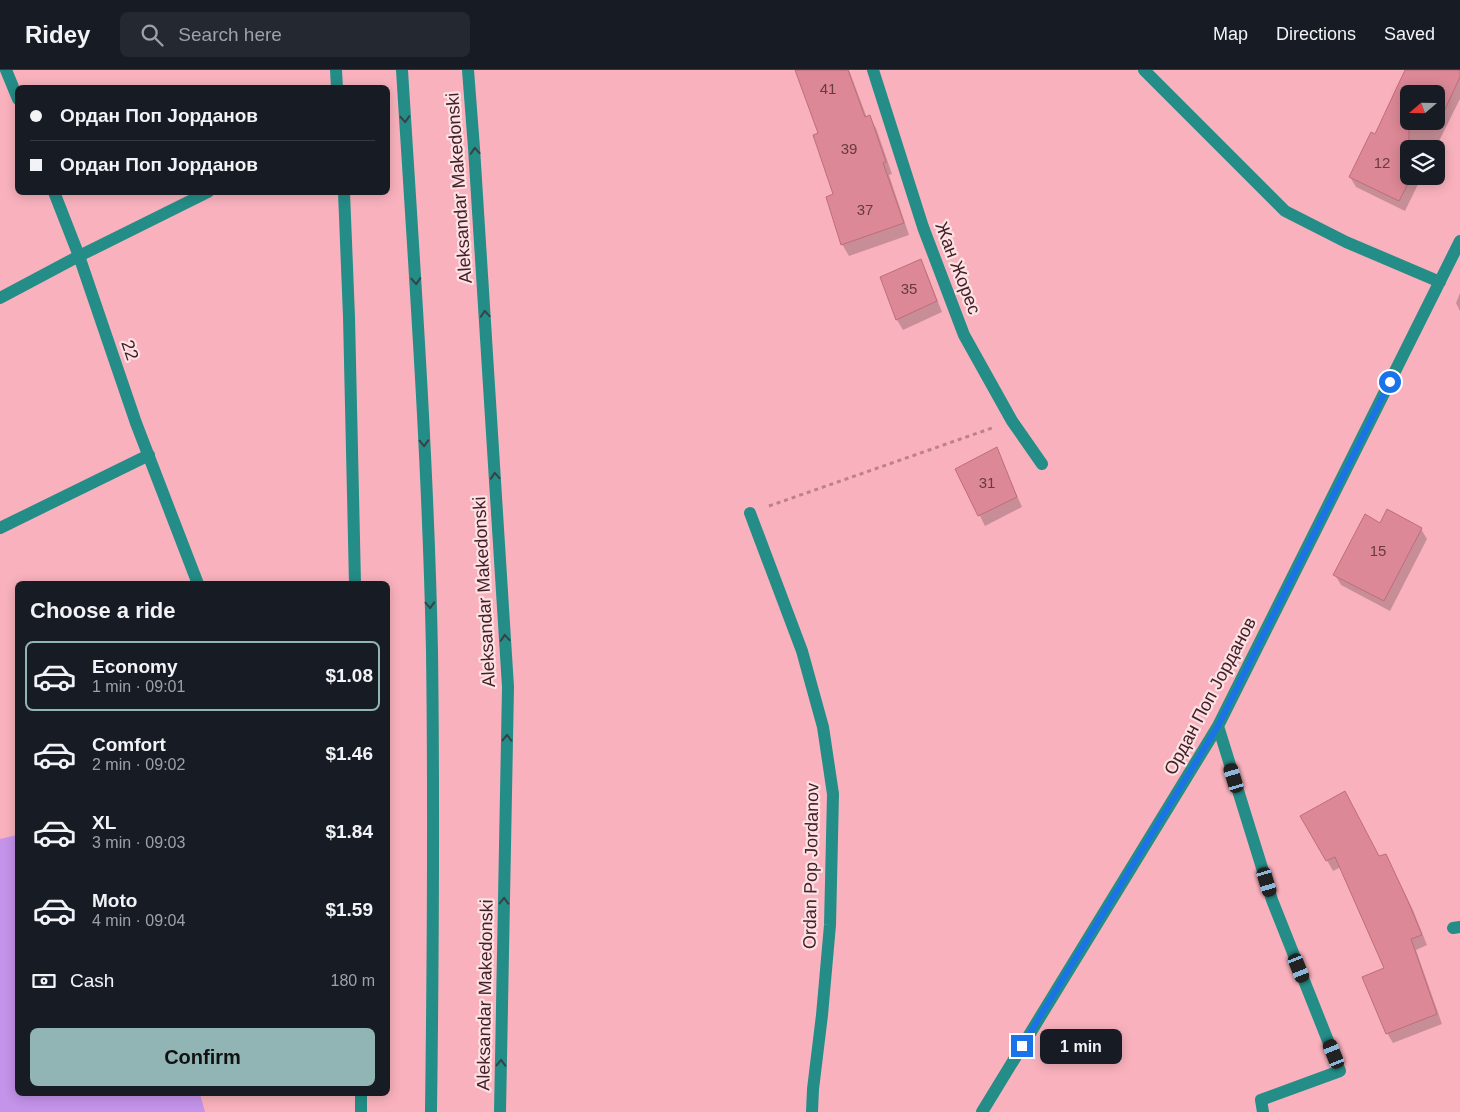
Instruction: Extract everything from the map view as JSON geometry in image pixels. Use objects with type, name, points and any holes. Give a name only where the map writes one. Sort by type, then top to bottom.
[{"type":"street","points":[[6,70],[15,92]]},
{"type":"street","points":[[336,70],[337,85]]},
{"type":"street","points":[[402,70],[422,377],[432,650],[433,982],[431,1112]]},
{"type":"street","name":"Aleksandar Makedonski","points":[[468,70],[508,687],[500,1112]]},
{"type":"street","name":"Жан Жорес","points":[[873,70],[923,227],[964,335],[1012,421],[1042,464]]},
{"type":"street","points":[[1144,70],[1285,211],[1346,242],[1440,282]]},
{"type":"street","name":"22","points":[[55,195],[79,256],[149,455],[197,581]]},
{"type":"street","points":[[0,298],[79,256],[202,195]]},
{"type":"street","points":[[344,195],[355,581]]},
{"type":"street","name":"Ордан Поп Јорданов","points":[[982,1112],[1218,726],[1460,241]]},
{"type":"street","points":[[0,528],[149,455]]},
{"type":"street","name":"Ordan Pop Jordanov","points":[[750,513],[802,651],[823,727],[833,794],[830,925],[822,1015],[812,1089],[812,1112]]},
{"type":"street","points":[[1218,726],[1272,900],[1340,1071],[1261,1100],[1263,1112]]},
{"type":"street","points":[[361,1096],[361,1112]]},
{"type":"path","points":[[750,513],[1012,421]]},
{"type":"shaded area","points":[[15,835],[15,1096],[201,1096],[205,1112],[0,1112],[0,839]]},
{"type":"building","points":[[795,70],[848,70],[865,117],[870,115],[886,162],[883,163],[904,223],[841,245],[826,197],[833,194],[813,135],[818,133]]},
{"type":"building","points":[[1405,70],[1460,70],[1460,77],[1445,109],[1445,85],[1400,85],[1400,130],[1409,130],[1409,140],[1400,140],[1400,185],[1407,185],[1399,201],[1349,177],[1371,132],[1375,134]]},
{"type":"building","points":[[921,259],[937,301],[896,320],[880,277]]},
{"type":"building","points":[[997,447],[1017,497],[978,516],[955,469]]},
{"type":"building","points":[[1387,509],[1422,528],[1384,601],[1333,575],[1365,514],[1380,523]]},
{"type":"building","points":[[1345,791],[1379,856],[1386,854],[1422,935],[1411,939],[1437,1014],[1386,1034],[1362,977],[1384,968],[1335,857],[1326,861],[1300,816]]},
{"type":"route","points":[[1022,1046],[1218,726],[1390,382]]}]
